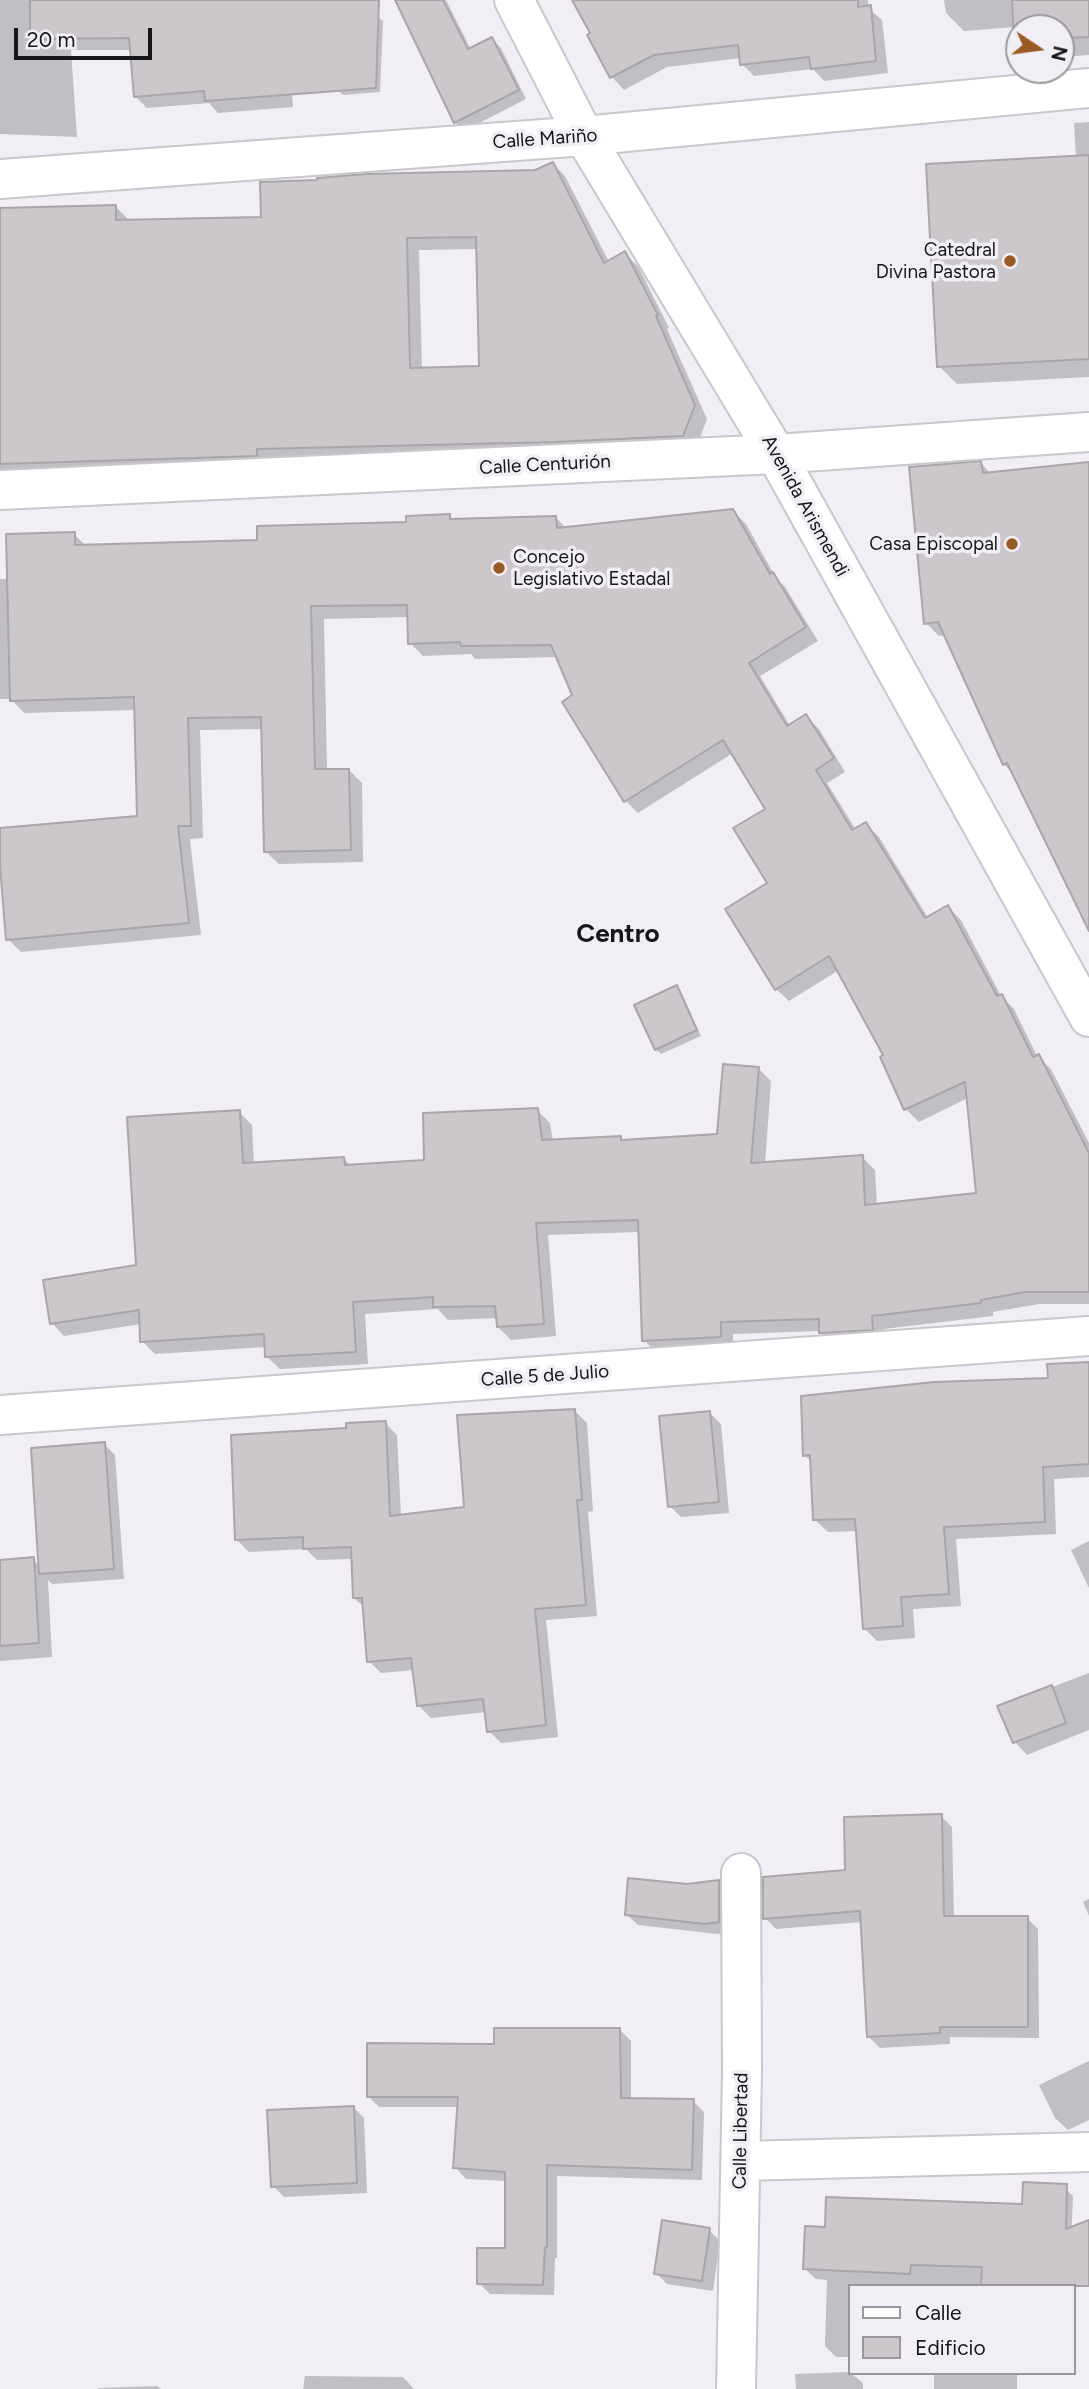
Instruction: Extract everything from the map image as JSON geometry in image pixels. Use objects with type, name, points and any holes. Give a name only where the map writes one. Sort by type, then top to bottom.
[{"type":"street","name":"Avenida Arismendi","points":[[514,0],[584,136],[776,454],[1089,1017]]},
{"type":"street","name":"Calle Mariño","points":[[0,179],[584,136],[1089,88]]},
{"type":"street","name":"Calle Centurión","points":[[0,490],[776,454],[1089,432]]},
{"type":"street","name":"Calle 5 de Julio","points":[[0,1415],[1089,1336]]},
{"type":"street","name":"Calle Libertad","points":[[736,2389],[741,2161],[741,1873]]},
{"type":"street","points":[[741,2161],[1089,2152]]},
{"type":"building","points":[[30,0],[379,0],[376,88],[205,101],[204,91],[134,97],[129,38],[30,39]]},
{"type":"building","points":[[395,0],[443,0],[468,49],[492,37],[519,90],[454,123]]},
{"type":"building","points":[[572,0],[858,0],[858,7],[871,5],[876,61],[811,69],[809,57],[740,65],[738,45],[654,55],[610,78]]},
{"type":"building","points":[[1012,0],[1089,0],[1089,37],[1075,38],[1075,14],[1013,14]]},
{"type":"building","name":"Catedral Divina Pastora","points":[[1089,155],[1089,359],[937,367],[926,164]]},
{"type":"building","points":[[553,162],[604,263],[625,251],[658,315],[656,316],[695,405],[683,436],[257,449],[257,456],[0,464],[0,208],[116,205],[116,220],[261,217],[260,182],[317,180],[366,174],[535,170]],"holes":[[[476,237],[479,366],[410,368],[407,238]]]},
{"type":"building","points":[[981,461],[983,473],[1089,462],[1089,931],[1007,763],[1003,765],[938,622],[924,624],[909,467]]},
{"type":"building","points":[[733,509],[770,574],[773,572],[806,627],[749,663],[787,726],[806,714],[834,758],[816,770],[852,830],[866,822],[925,918],[948,905],[997,996],[1002,994],[1033,1057],[1039,1054],[1089,1153],[1089,1292],[1025,1292],[981,1300],[981,1303],[872,1316],[873,1330],[819,1333],[819,1319],[721,1322],[721,1337],[642,1341],[638,1220],[536,1223],[544,1324],[497,1327],[495,1306],[433,1307],[433,1297],[353,1302],[356,1352],[265,1357],[264,1334],[140,1342],[139,1310],[50,1324],[43,1280],[136,1265],[127,1117],[240,1110],[243,1163],[344,1157],[345,1165],[424,1160],[423,1113],[538,1108],[542,1140],[621,1136],[621,1140],[717,1134],[723,1064],[759,1067],[751,1163],[863,1155],[865,1205],[976,1193],[965,1082],[904,1110],[880,1057],[883,1055],[829,956],[775,990],[725,909],[767,883],[733,828],[765,809],[723,740],[624,802],[562,702],[572,695],[551,645],[461,646],[460,642],[408,644],[407,605],[311,606],[315,769],[349,769],[351,850],[264,852],[261,717],[188,718],[191,826],[178,826],[189,923],[6,940],[0,828],[137,816],[134,697],[10,701],[6,534],[75,532],[75,545],[257,540],[257,526],[406,522],[406,516],[450,514],[450,519],[556,516],[557,528]]},
{"type":"building","points":[[677,985],[697,1030],[655,1050],[634,1005]]},
{"type":"building","points":[[1089,1362],[1089,1464],[1043,1467],[1045,1522],[944,1527],[949,1594],[901,1597],[903,1626],[863,1629],[855,1519],[813,1520],[810,1455],[803,1456],[801,1396],[934,1382],[1048,1378],[1047,1364]]},
{"type":"building","points":[[575,1409],[582,1500],[577,1500],[586,1605],[535,1609],[546,1725],[487,1732],[483,1699],[417,1706],[411,1658],[367,1662],[362,1598],[353,1598],[351,1547],[303,1549],[303,1537],[235,1540],[231,1435],[346,1428],[346,1423],[386,1421],[390,1516],[464,1507],[457,1415]]},
{"type":"building","points":[[710,1411],[719,1502],[668,1507],[659,1416]]},
{"type":"building","points":[[105,1442],[114,1569],[39,1574],[31,1448]]},
{"type":"building","points":[[34,1557],[39,1643],[0,1646],[0,1560]]},
{"type":"building","points":[[1052,1685],[1066,1723],[1013,1743],[997,1706]]},
{"type":"building","points":[[942,1814],[944,1916],[1028,1916],[1028,2027],[940,2027],[940,2033],[867,2037],[860,1911],[763,1919],[763,1877],[845,1870],[844,1817]]},
{"type":"building","points":[[628,1878],[687,1884],[719,1880],[719,1922],[705,1924],[625,1915]]},
{"type":"building","points":[[494,2028],[620,2028],[621,2098],[694,2099],[692,2170],[547,2165],[547,2247],[543,2285],[477,2284],[477,2248],[505,2248],[505,2172],[453,2168],[458,2097],[367,2097],[367,2043],[494,2044]]},
{"type":"building","points":[[354,2106],[357,2183],[271,2187],[267,2110]]},
{"type":"building","points":[[1023,2182],[1067,2184],[1066,2229],[1089,2220],[1089,2286],[981,2284],[982,2267],[911,2265],[910,2274],[803,2269],[805,2226],[825,2227],[826,2197],[1022,2204]]},
{"type":"building","points":[[662,2220],[710,2228],[702,2281],[654,2274]]},
{"type":"place","name":"Catedral Divina Pastora","points":[[1010,261]]},
{"type":"place","name":"Casa Episcopal","points":[[1012,544]]},
{"type":"place","name":"Concejo Legislativo Estadal","points":[[499,568]]},
{"type":"district","name":"Centro","points":[[618,934]]}]
